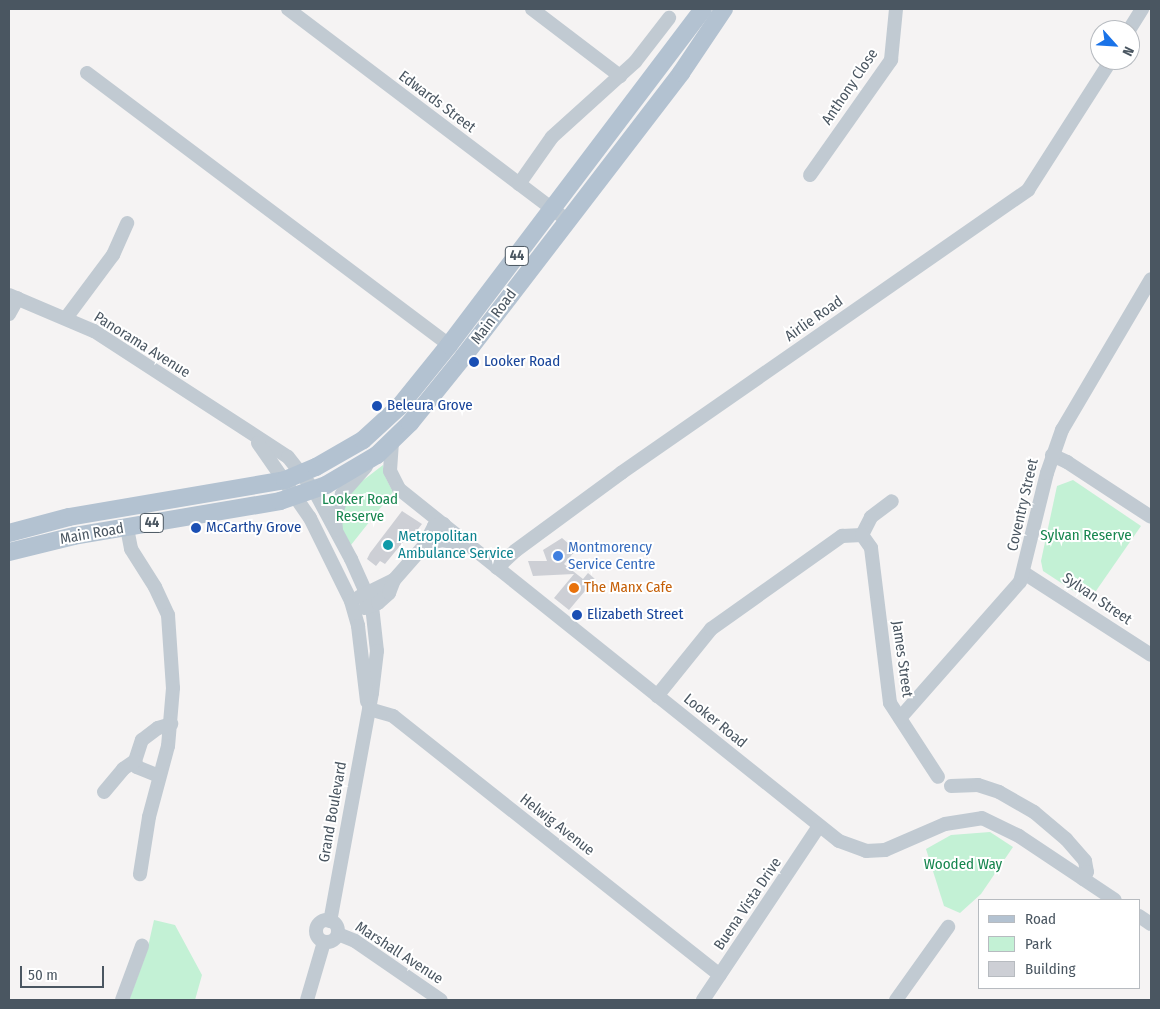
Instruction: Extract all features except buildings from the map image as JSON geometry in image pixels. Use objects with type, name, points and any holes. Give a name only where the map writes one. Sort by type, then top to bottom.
[{"type":"main road","name":"Main Road","points":[[9,533],[69,517],[284,480],[304,474],[373,432],[399,407],[449,346],[703,9]]},
{"type":"main road","name":"Main Road","points":[[9,552],[74,536],[127,528],[296,496],[314,490],[377,455],[392,442],[464,356],[681,73],[724,9]]},
{"type":"street","name":"Edwards Street","points":[[288,9],[568,221]]},
{"type":"street","points":[[532,9],[620,76]]},
{"type":"street","name":"Anthony Close","points":[[810,175],[892,60],[896,9]]},
{"type":"street","points":[[1135,20],[1142,9]]},
{"type":"street","points":[[519,184],[552,137],[620,76],[669,18]]},
{"type":"street","name":"Airlie Road","points":[[497,568],[515,551],[622,472],[1028,190],[1105,70]]},
{"type":"street","points":[[87,73],[449,346]]},
{"type":"street","points":[[66,318],[113,255],[127,223]]},
{"type":"street","name":"Coventry Street","points":[[900,718],[1012,593],[1024,573],[1052,455],[1074,406],[1151,279]]},
{"type":"street","points":[[9,314],[13,296]]},
{"type":"street","name":"Panorama Avenue","points":[[13,296],[66,318],[113,342],[250,436],[288,457],[304,474]]},
{"type":"street","name":"Panorama Avenue","points":[[250,436],[296,496]]},
{"type":"street","name":"Looker Road","points":[[392,442],[389,461],[393,481],[404,494],[444,524],[819,826],[850,848],[866,851],[885,850],[945,824],[982,818],[1019,836],[1113,899]]},
{"type":"street","points":[[336,530],[335,518],[342,494],[377,455]]},
{"type":"street","points":[[1052,455],[1067,462],[1151,517]]},
{"type":"street","points":[[304,474],[336,530],[368,593]]},
{"type":"street","name":"Grand Boulevard","points":[[296,496],[353,606],[369,709]]},
{"type":"street","points":[[658,696],[711,629],[842,536],[862,536],[870,517],[892,500]]},
{"type":"street","points":[[353,606],[372,606],[389,593],[394,580],[424,546],[434,526],[444,524]]},
{"type":"street","points":[[127,528],[131,549],[155,587],[168,615],[173,688],[170,724],[140,874]]},
{"type":"street","name":"James Street","points":[[862,536],[871,548],[888,694],[900,718],[938,777]]},
{"type":"street","points":[[424,546],[441,540],[467,544]]},
{"type":"street","name":"Sylvan Street","points":[[1024,573],[1151,655]]},
{"type":"street","points":[[353,606],[368,593],[394,580]]},
{"type":"street","name":"Grand Boulevard","points":[[307,1000],[324,942],[318,938],[317,928],[321,922],[330,921],[369,709],[376,652],[372,606],[368,593]]},
{"type":"street","name":"Helwig Avenue","points":[[369,709],[393,716],[720,975]]},
{"type":"street","points":[[160,776],[137,767],[135,761],[142,740],[158,728],[170,724]]},
{"type":"street","points":[[104,792],[123,768],[135,761]]},
{"type":"street","points":[[951,786],[978,785],[999,792],[1034,812],[1066,839],[1085,861],[1087,872],[1083,879]]},
{"type":"street","name":"Buena Vista Drive","points":[[703,1000],[819,826]]},
{"type":"street","points":[[1140,917],[1151,924]]},
{"type":"street","points":[[324,942],[333,941],[338,934],[337,926],[330,921]]},
{"type":"street","points":[[896,1000],[948,927]]},
{"type":"street","name":"Marshall Avenue","points":[[338,934],[355,941],[441,1000]]},
{"type":"street","points":[[122,1000],[142,946]]},
{"type":"green space","name":"Looker Road Reserve","points":[[383,465],[385,476],[393,492],[351,545],[342,529],[341,506],[357,485]]},
{"type":"green space","name":"Sylvan Reserve","points":[[1073,480],[1141,526],[1089,601],[1043,571],[1041,561],[1057,486]]},
{"type":"green space","name":"Wooded Way","points":[[990,832],[1013,847],[981,894],[960,913],[944,906],[926,849],[951,835]]},
{"type":"green space","points":[[154,920],[175,925],[202,975],[195,1000],[129,1000],[147,951]]},
{"type":"place","name":"Looker Road","points":[[474,362]]},
{"type":"place","name":"Beleura Grove","points":[[377,406]]},
{"type":"place","name":"McCarthy Grove","points":[[196,528]]},
{"type":"place","name":"Metropolitan Ambulance Service","points":[[388,545]]},
{"type":"place","name":"Montmorency Service Centre","points":[[558,556]]},
{"type":"place","name":"The Manx Cafe","points":[[574,588]]},
{"type":"place","name":"Elizabeth Street","points":[[577,615]]}]
